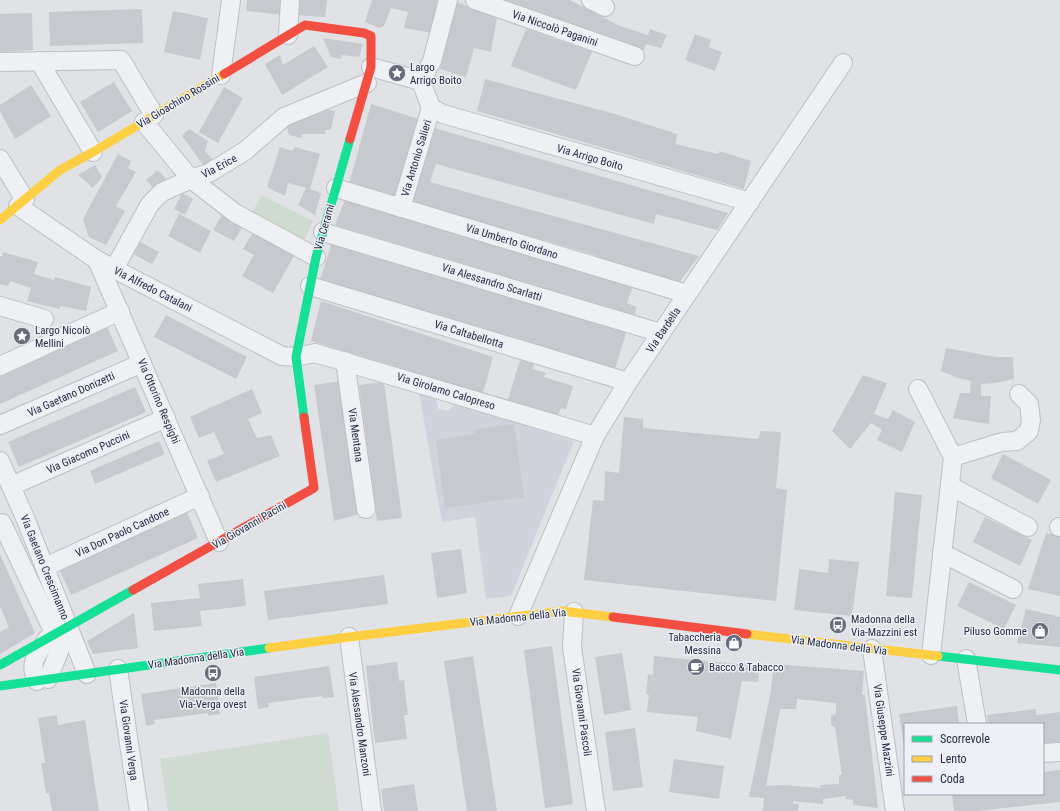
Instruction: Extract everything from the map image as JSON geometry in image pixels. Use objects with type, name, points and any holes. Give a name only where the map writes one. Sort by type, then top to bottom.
[{"type":"street","points":[[221,75],[231,0]]},
{"type":"street","points":[[288,35],[290,0]]},
{"type":"street","points":[[431,108],[421,81],[432,61],[448,0]]},
{"type":"street","name":"Via Niccolò Paganini","points":[[475,0],[635,56]]},
{"type":"street","name":"Via Gioachino Rossini","points":[[0,220],[60,170],[93,152],[305,25],[364,33],[371,36]]},
{"type":"street","name":"Via Cerami","points":[[296,357],[316,256],[336,188],[362,85],[371,36]]},
{"type":"street","points":[[0,62],[121,60],[149,118],[191,180],[236,213],[316,256]]},
{"type":"street","points":[[39,61],[93,152]]},
{"type":"street","name":"Via Bardella","points":[[518,616],[595,436],[628,382],[843,63]]},
{"type":"street","points":[[362,85],[421,81]]},
{"type":"street","name":"Via Erice","points":[[114,269],[150,204],[162,192],[209,173],[245,151],[284,117],[362,85]]},
{"type":"street","name":"Via Arrigo Boito","points":[[431,108],[443,114],[750,202]]},
{"type":"street","name":"Via Antonio Salieri","points":[[401,208],[431,108]]},
{"type":"street","points":[[0,159],[22,203]]},
{"type":"street","name":"Via Umberto Giordano","points":[[336,188],[687,294]]},
{"type":"street","name":"Via Alfredo Catalani","points":[[22,203],[97,260],[282,356],[296,357]]},
{"type":"street","name":"Via Alessandro Scarlatti","points":[[323,232],[661,333]]},
{"type":"street","name":"Via Ottorino Respighi","points":[[97,260],[219,542]]},
{"type":"street","name":"Via Caltabellotta","points":[[310,286],[628,382]]},
{"type":"street","points":[[0,306],[44,319]]},
{"type":"street","points":[[0,366],[120,311]]},
{"type":"street","name":"Via Girolamo Calopreso","points":[[296,357],[315,353],[595,436]]},
{"type":"street","name":"Via Giovanni Pacini","points":[[0,665],[314,488],[296,357]]},
{"type":"street","name":"Via Mentana","points":[[345,361],[366,509]]},
{"type":"street","name":"Via Gaetano Donizetti","points":[[0,424],[142,363]]},
{"type":"street","points":[[918,388],[953,456],[931,655]]},
{"type":"street","points":[[953,456],[1002,442],[1017,441],[1029,431],[1031,420],[1029,404],[1019,394]]},
{"type":"street","name":"Via Giacomo Puccini","points":[[11,486],[166,418]]},
{"type":"street","name":"Via Gaetano Crescimanno","points":[[0,461],[45,567],[58,633]]},
{"type":"street","points":[[950,486],[1028,527]]},
{"type":"street","name":"Via Don Paolo Candone","points":[[45,567],[200,496]]},
{"type":"street","points":[[1,524],[26,520]]},
{"type":"street","name":"Via Gaetano Crescimanno","points":[[1,524],[58,633],[87,674]]},
{"type":"street","points":[[942,553],[1013,589]]},
{"type":"street","name":"Via Madonna della Via","points":[[0,686],[349,637],[562,611],[872,649],[1060,670]]},
{"type":"street","name":"Via Giovanni Pascoli","points":[[574,612],[572,647],[596,811]]},
{"type":"street","points":[[43,680],[60,649],[58,633]]},
{"type":"street","name":"Via Alessandro Manzoni","points":[[349,637],[372,811]]},
{"type":"street","name":"Via Giuseppe Mazzini","points":[[872,649],[897,769],[895,811]]},
{"type":"street","points":[[966,659],[977,723]]},
{"type":"street","name":"Via Giovanni Verga","points":[[118,669],[139,811]]},
{"type":"street","points":[[1044,754],[1060,752]]},
{"type":"shaded area","points":[[262,195],[313,221],[304,241],[251,214]]},
{"type":"shaded area","points":[[419,393],[436,399],[438,409],[448,411],[455,404],[574,441],[511,596],[486,599],[475,517],[442,522]]},
{"type":"shaded area","points":[[328,733],[339,811],[168,811],[160,759]]},
{"type":"building","points":[[247,0],[286,0],[285,15],[246,11]]},
{"type":"building","points":[[295,0],[327,0],[325,17],[295,15]]},
{"type":"building","points":[[372,0],[437,0],[432,33],[404,28],[408,12],[391,8],[384,26],[379,28],[365,22]]},
{"type":"building","points":[[498,0],[570,0],[620,26],[648,35],[650,29],[667,35],[661,48],[646,44],[643,51]]},
{"type":"building","points":[[456,2],[497,17],[491,52],[474,48],[466,77],[440,69]]},
{"type":"building","points":[[142,9],[143,43],[50,46],[49,12]]},
{"type":"building","points":[[173,11],[208,18],[200,60],[164,52]]},
{"type":"building","points":[[32,13],[33,50],[0,52],[0,14]]},
{"type":"building","points":[[526,29],[592,52],[576,90],[511,66]]},
{"type":"building","points":[[695,34],[711,40],[709,47],[722,52],[715,71],[685,60]]},
{"type":"building","points":[[323,38],[363,44],[359,57],[341,55],[341,59],[331,57]]},
{"type":"building","points":[[314,46],[328,67],[282,95],[265,64],[280,55],[283,65]]},
{"type":"building","points":[[485,79],[615,114],[677,134],[676,144],[718,154],[719,151],[751,161],[744,189],[477,111]]},
{"type":"building","points":[[114,82],[132,111],[98,132],[80,102]]},
{"type":"building","points":[[31,85],[51,116],[15,139],[0,111],[0,105]]},
{"type":"building","points":[[224,87],[243,98],[218,143],[199,132]]},
{"type":"building","points":[[371,104],[419,119],[396,198],[349,184]]},
{"type":"building","points":[[323,109],[335,111],[331,130],[325,130],[326,134],[302,134],[301,138],[289,135],[286,124]]},
{"type":"building","points":[[434,128],[728,213],[717,230],[656,214],[654,224],[436,164],[430,182],[699,256],[678,284],[612,263],[595,255],[412,202]]},
{"type":"building","points":[[189,129],[208,141],[205,151],[214,161],[205,167],[182,136]]},
{"type":"building","points":[[280,147],[292,151],[295,147],[320,154],[310,189],[321,193],[315,215],[298,205],[306,188],[288,183],[285,196],[267,187]]},
{"type":"building","points":[[118,154],[131,161],[128,168],[136,172],[116,206],[125,211],[106,245],[89,237],[83,219]]},
{"type":"building","points":[[95,165],[102,177],[93,188],[78,175]]},
{"type":"building","points":[[158,170],[168,181],[156,191],[146,180]]},
{"type":"building","points":[[182,193],[193,199],[185,215],[174,209]]},
{"type":"building","points":[[345,200],[633,286],[627,303],[636,307],[635,315],[335,225]]},
{"type":"building","points":[[179,214],[211,231],[200,253],[168,236]]},
{"type":"building","points":[[222,215],[243,226],[234,241],[213,230]]},
{"type":"building","points":[[253,232],[294,256],[273,293],[242,276],[254,255],[243,249]]},
{"type":"building","points":[[139,241],[159,252],[152,264],[133,254]]},
{"type":"building","points":[[332,243],[627,330],[615,369],[320,280]]},
{"type":"building","points":[[3,252],[38,262],[34,274],[54,280],[55,277],[91,287],[86,311],[61,306],[59,309],[27,301],[31,288],[10,281],[8,286],[0,284],[0,256],[2,256]]},
{"type":"building","points":[[321,301],[493,357],[483,393],[311,341]]},
{"type":"building","points":[[166,315],[247,357],[236,379],[154,337]]},
{"type":"building","points":[[107,327],[118,351],[0,404],[0,376]]},
{"type":"building","points":[[946,348],[996,357],[1013,357],[1014,379],[981,384],[981,396],[991,396],[989,424],[953,418],[960,393],[970,393],[971,381],[958,378],[941,371]]},
{"type":"building","points":[[520,360],[534,364],[532,369],[546,373],[544,377],[573,386],[566,409],[561,408],[558,416],[508,400]]},
{"type":"building","points":[[863,375],[887,383],[874,414],[888,419],[893,410],[915,422],[902,452],[877,440],[882,430],[871,423],[850,449],[832,431]]},
{"type":"building","points":[[340,381],[359,514],[334,521],[314,385]]},
{"type":"building","points":[[384,382],[402,518],[377,521],[359,385]]},
{"type":"building","points":[[135,387],[146,412],[19,467],[8,442]]},
{"type":"building","points":[[252,389],[262,413],[248,419],[257,438],[271,435],[280,456],[216,482],[207,461],[224,454],[214,432],[199,438],[190,417]]},
{"type":"building","points":[[624,417],[643,419],[643,428],[758,439],[761,431],[781,432],[776,488],[787,490],[776,601],[584,580],[593,500],[604,501],[605,471],[619,473]]},
{"type":"building","points":[[514,424],[524,497],[445,508],[436,440],[475,434],[474,430]]},
{"type":"building","points":[[159,441],[165,454],[95,484],[90,471]]},
{"type":"building","points":[[1003,454],[1051,480],[1038,504],[991,478]]},
{"type":"building","points":[[895,492],[922,495],[912,598],[886,596]]},
{"type":"building","points":[[187,512],[198,538],[71,595],[59,569]]},
{"type":"building","points":[[985,517],[1032,540],[1020,566],[973,542]]},
{"type":"building","points":[[1046,533],[1060,536],[1060,596],[1028,589]]},
{"type":"building","points":[[461,549],[467,593],[437,598],[431,553]]},
{"type":"building","points":[[0,554],[35,633],[0,654],[0,632],[9,627],[0,606]]},
{"type":"building","points":[[829,559],[859,562],[852,616],[794,610],[799,569],[828,573]]},
{"type":"building","points":[[384,575],[388,604],[268,620],[264,591]]},
{"type":"building","points":[[243,579],[246,606],[200,611],[202,626],[154,631],[151,603],[200,598],[198,584]]},
{"type":"building","points":[[969,582],[1016,605],[1004,629],[957,606]]},
{"type":"building","points":[[1026,609],[1060,617],[1060,647],[1017,643]]},
{"type":"building","points":[[134,613],[138,648],[93,654],[87,641]]},
{"type":"building","points":[[552,646],[573,804],[545,808],[524,650]]},
{"type":"building","points":[[622,653],[631,710],[604,715],[595,657]]},
{"type":"building","points":[[473,656],[497,811],[467,811],[444,661]]},
{"type":"building","points":[[654,656],[760,666],[758,682],[742,681],[731,739],[696,731],[698,717],[647,712],[649,695],[646,694],[648,674],[653,675]]},
{"type":"building","points":[[397,662],[399,681],[404,680],[408,715],[404,715],[407,739],[375,743],[366,666]]},
{"type":"building","points":[[774,664],[864,671],[862,695],[865,695],[878,808],[853,805],[853,800],[846,799],[845,796],[823,799],[823,804],[793,801],[793,804],[799,804],[798,811],[763,811],[764,798],[749,797],[770,696]],"holes":[[[797,699],[836,703],[836,714],[831,716],[831,725],[835,727],[842,775],[839,775],[839,784],[820,785],[821,788],[783,785],[766,786],[780,709],[796,709]]]},
{"type":"building","points":[[329,666],[334,697],[323,698],[322,696],[268,703],[269,707],[258,709],[254,677]]},
{"type":"building","points":[[216,683],[220,714],[208,716],[208,713],[154,720],[155,724],[146,726],[141,694]]},
{"type":"building","points":[[957,706],[959,723],[904,723],[904,747],[899,714]]},
{"type":"building","points":[[1036,709],[1036,715],[1060,712],[1060,742],[1044,744],[1044,723],[988,723],[987,715]]},
{"type":"building","points":[[57,715],[58,725],[85,720],[99,811],[52,811],[49,793],[46,793],[41,763],[45,763],[38,718]]},
{"type":"building","points":[[635,728],[643,787],[613,791],[605,732]]},
{"type":"building","points":[[674,759],[724,766],[719,799],[669,792]]},
{"type":"building","points":[[1060,770],[1060,802],[978,811],[954,811],[952,795],[1044,795],[1044,772]]},
{"type":"building","points":[[414,784],[418,811],[384,811],[381,789]]},
{"type":"traffic: fast","points":[[304,417],[296,357],[316,257],[350,139]]},
{"type":"traffic: fast","points":[[0,665],[133,590]]},
{"type":"traffic: fast","points":[[0,686],[269,648]]},
{"type":"traffic: fast","points":[[938,656],[1060,670]]},
{"type":"traffic: slow","points":[[0,220],[60,170],[224,74]]},
{"type":"traffic: slow","points":[[269,648],[562,611],[613,617]]},
{"type":"traffic: slow","points":[[747,634],[938,656]]},
{"type":"traffic: jam","points":[[224,74],[305,25],[364,33],[371,36],[371,67],[350,139]]},
{"type":"traffic: jam","points":[[133,590],[314,488],[304,417]]},
{"type":"traffic: jam","points":[[613,617],[747,634]]},
{"type":"place","name":"Largo Arrigo Boito","points":[[397,73]]},
{"type":"place","name":"Largo Nicolò Mellini","points":[[22,336]]},
{"type":"place","name":"Madonna della Via-Mazzini est","points":[[838,625]]},
{"type":"place","name":"Piluso Gomme","points":[[1040,631]]},
{"type":"place","name":"Tabaccheria Messina","points":[[734,643]]},
{"type":"place","name":"Bacco & Tabacco","points":[[696,667]]},
{"type":"place","name":"Madonna della Via-Verga ovest","points":[[213,673]]}]
